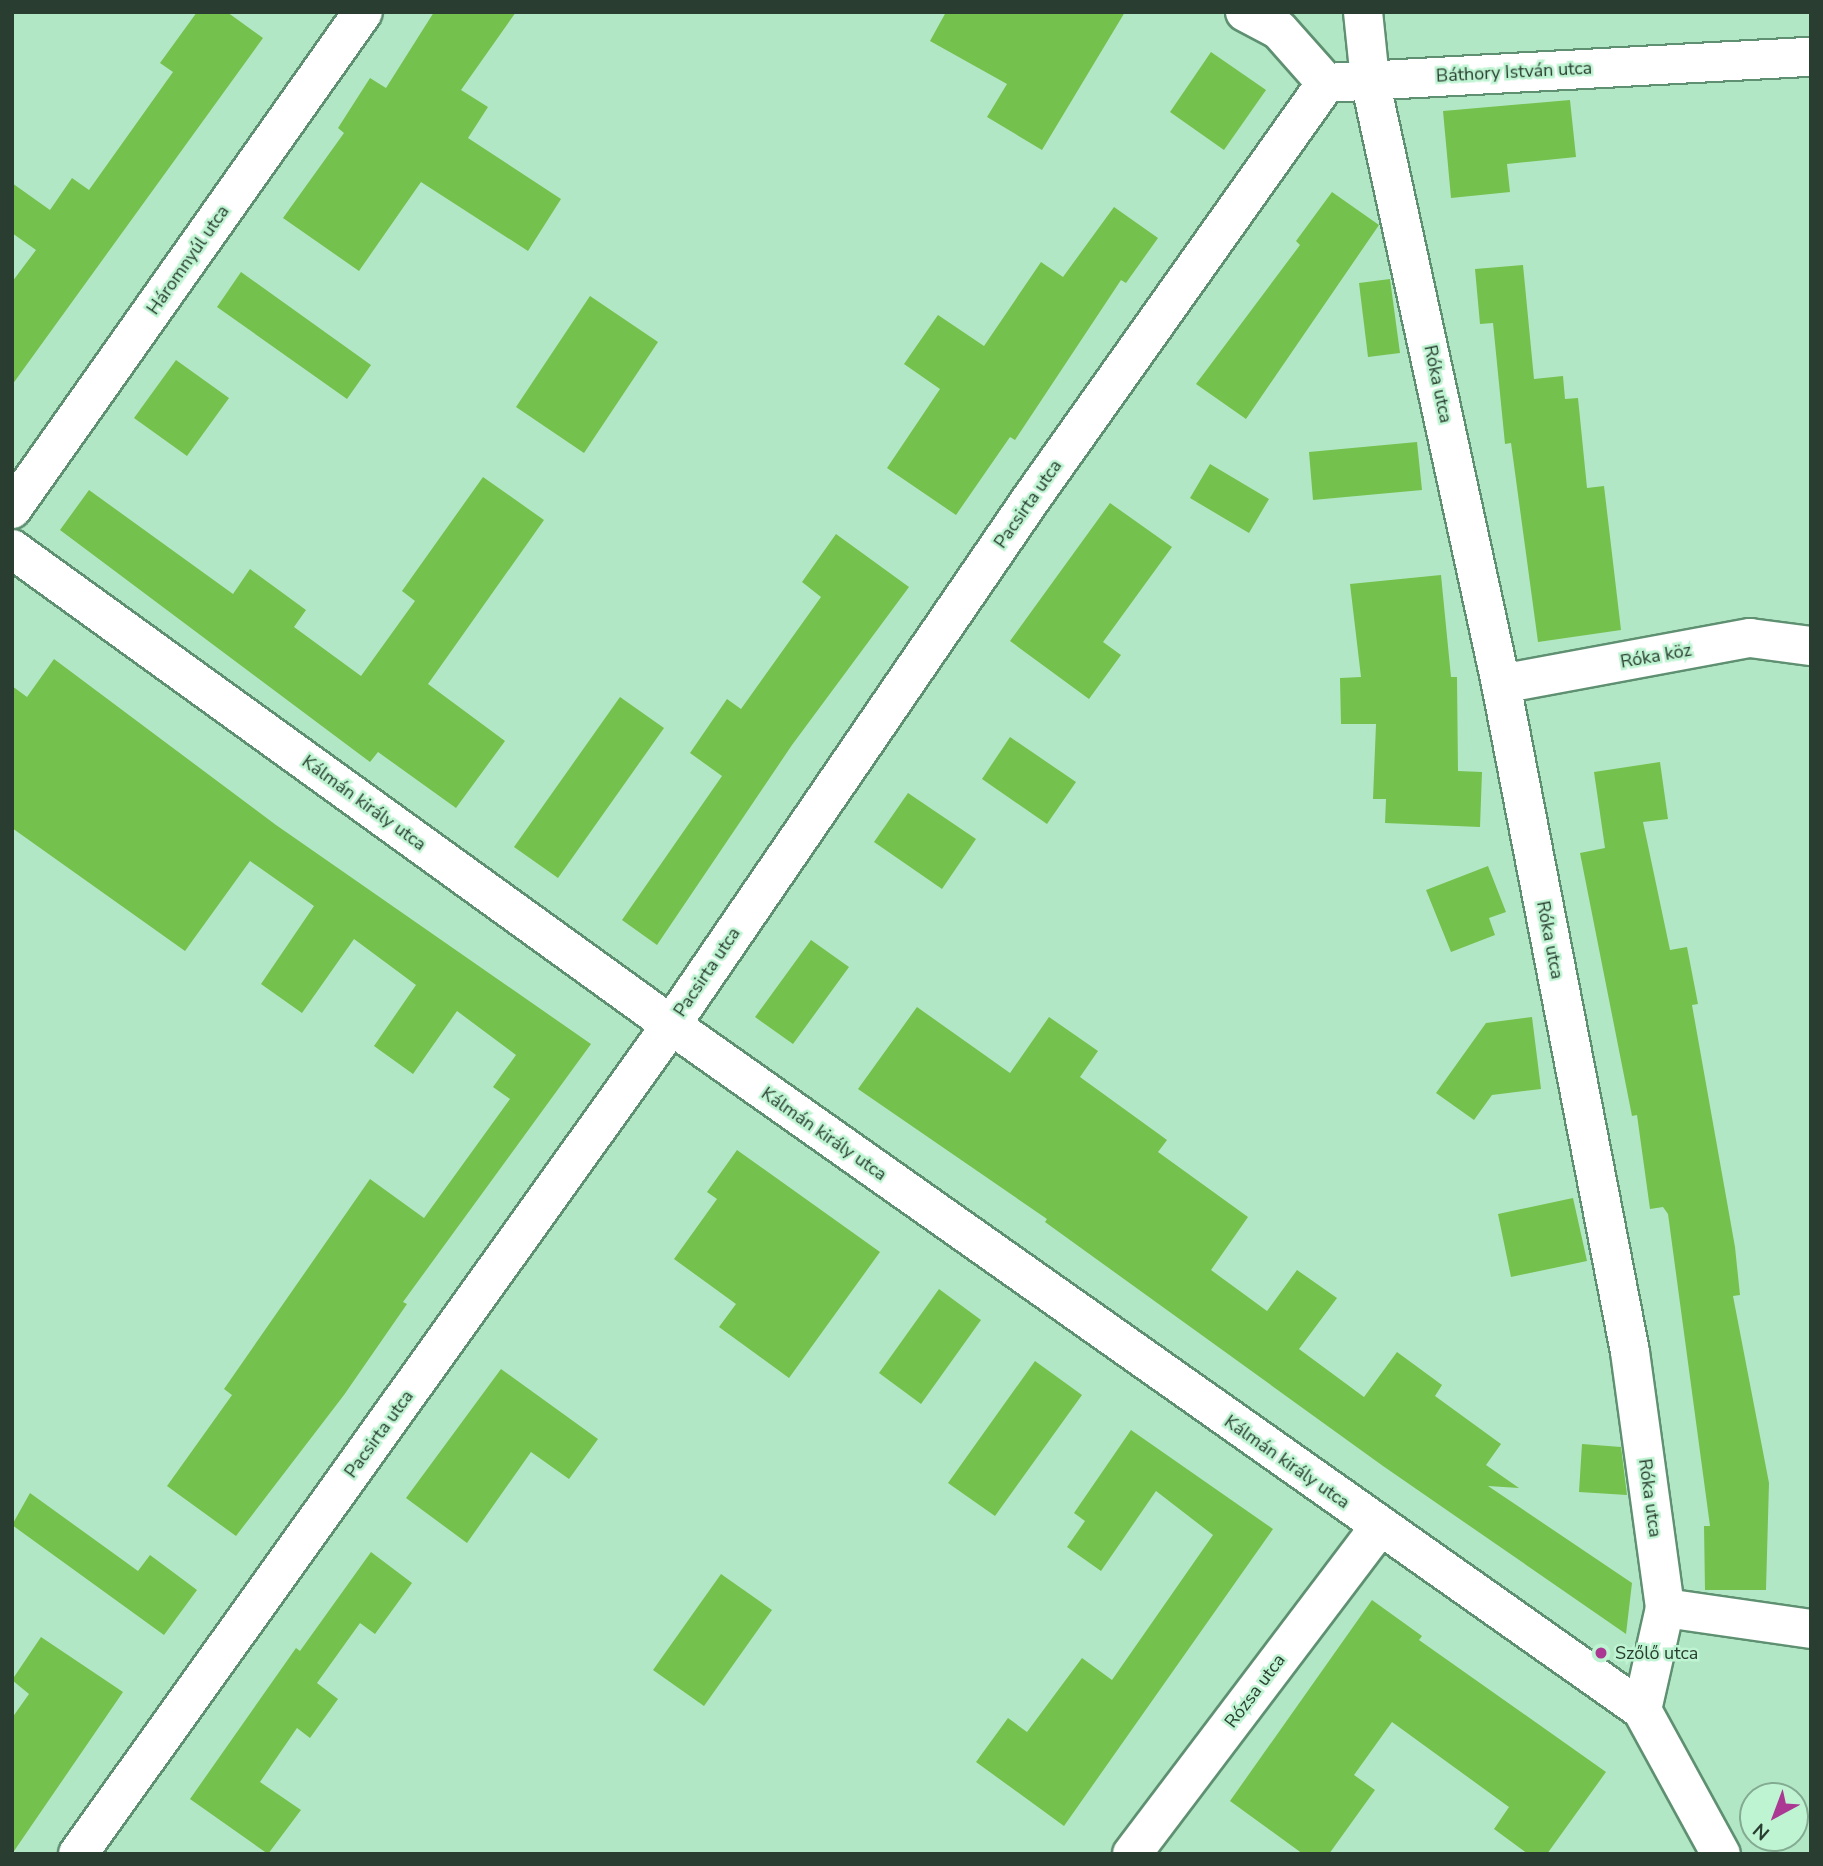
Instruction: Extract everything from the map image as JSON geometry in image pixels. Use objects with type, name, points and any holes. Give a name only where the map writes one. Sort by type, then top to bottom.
[{"type":"street","name":"Háromnyúl utca","points":[[12,509],[363,12]]},
{"type":"street","points":[[1245,12],[1279,30],[1326,83]]},
{"type":"street","name":"Róka utca","points":[[1363,12],[1370,80],[1501,684],[1630,1352],[1665,1608],[1642,1710]]},
{"type":"street","name":"Báthory István utca","points":[[1326,83],[1811,57]]},
{"type":"street","name":"Pacsirta utca","points":[[78,1854],[671,1025],[1031,499],[1326,83]]},
{"type":"street","name":"Kálmán király utca","points":[[12,549],[671,1025],[1642,1710]]},
{"type":"street","name":"Róka köz","points":[[1501,684],[1750,638],[1811,646]]},
{"type":"street","name":"Rózsa utca","points":[[1132,1854],[1379,1527]]},
{"type":"street","points":[[1665,1608],[1811,1629]]},
{"type":"street","points":[[1642,1710],[1721,1854]]},
{"type":"building","points":[[197,12],[227,12],[263,38],[12,385],[12,282],[36,250],[12,233],[12,183],[50,210],[72,178],[89,190],[173,72],[160,63]]},
{"type":"building","points":[[434,12],[516,12],[461,90],[488,107],[468,138],[561,199],[528,251],[421,182],[359,271],[283,218],[344,133],[338,128],[370,78],[386,88]]},
{"type":"building","points":[[946,12],[1125,12],[1042,150],[987,117],[1007,84],[930,41]]},
{"type":"building","points":[[1211,52],[1266,90],[1224,150],[1170,112]]},
{"type":"building","points":[[1570,100],[1576,157],[1507,164],[1510,192],[1451,198],[1443,111]]},
{"type":"building","points":[[1332,192],[1379,225],[1246,419],[1196,384],[1300,245],[1296,241]]},
{"type":"building","points":[[1114,207],[1158,238],[1126,283],[1121,280],[1015,440],[1010,437],[956,515],[887,468],[940,389],[904,364],[938,315],[984,346],[1041,262],[1063,277]]},
{"type":"building","points":[[1523,265],[1534,379],[1563,376],[1565,399],[1578,398],[1587,488],[1604,486],[1621,630],[1538,642],[1511,443],[1505,444],[1493,323],[1480,324],[1475,269]]},
{"type":"building","points":[[241,272],[371,365],[347,399],[217,307]]},
{"type":"building","points":[[1390,279],[1400,353],[1368,357],[1359,283]]},
{"type":"building","points":[[590,296],[658,342],[584,453],[516,407]]},
{"type":"building","points":[[176,360],[229,398],[187,456],[134,418]]},
{"type":"building","points":[[1417,442],[1422,490],[1313,500],[1309,452]]},
{"type":"building","points":[[1210,464],[1269,499],[1249,533],[1190,498]]},
{"type":"building","points":[[483,477],[544,520],[428,684],[505,741],[456,808],[378,752],[370,762],[60,530],[89,490],[233,594],[250,569],[306,610],[294,627],[361,676],[415,601],[402,591]]},
{"type":"building","points":[[1110,503],[1172,547],[1103,642],[1121,655],[1089,699],[1010,641]]},
{"type":"building","points":[[836,534],[909,587],[792,745],[657,945],[622,920],[722,776],[690,753],[727,699],[741,709],[821,597],[802,582]]},
{"type":"building","points":[[1441,575],[1451,677],[1457,677],[1458,771],[1482,772],[1480,827],[1385,823],[1386,799],[1373,799],[1376,724],[1341,724],[1340,678],[1361,677],[1350,584]]},
{"type":"building","points":[[54,659],[276,825],[591,1044],[403,1302],[407,1304],[344,1395],[236,1536],[167,1486],[232,1395],[224,1389],[370,1179],[424,1218],[510,1099],[493,1087],[516,1055],[457,1011],[413,1074],[374,1046],[416,985],[354,939],[302,1013],[261,984],[314,906],[250,861],[185,951],[12,828],[12,686],[27,697]]},
{"type":"building","points":[[620,697],[664,728],[558,878],[514,847]]},
{"type":"building","points":[[1010,737],[1076,782],[1047,824],[982,779]]},
{"type":"building","points":[[1660,762],[1668,819],[1643,822],[1670,950],[1687,947],[1698,1004],[1692,1005],[1735,1247],[1740,1295],[1733,1296],[1769,1483],[1766,1590],[1705,1590],[1704,1526],[1710,1526],[1668,1214],[1663,1207],[1650,1209],[1637,1115],[1632,1116],[1580,853],[1605,848],[1594,772]]},
{"type":"building","points":[[908,793],[976,839],[942,889],[874,842]]},
{"type":"building","points":[[1488,866],[1506,912],[1489,918],[1495,935],[1451,952],[1426,890]]},
{"type":"building","points":[[811,940],[849,967],[793,1044],[755,1017]]},
{"type":"building","points":[[917,1007],[1010,1073],[1049,1017],[1098,1051],[1080,1077],[1167,1140],[1158,1152],[1248,1217],[1211,1270],[1267,1311],[1297,1270],[1337,1298],[1299,1349],[1364,1397],[1397,1352],[1442,1385],[1435,1396],[1501,1444],[1486,1465],[1519,1488],[1488,1486],[1632,1583],[1626,1634],[1383,1466],[1045,1222],[1047,1219],[858,1089]]},
{"type":"building","points":[[1532,1017],[1541,1089],[1492,1095],[1474,1120],[1436,1093],[1486,1023]]},
{"type":"building","points":[[737,1150],[880,1252],[789,1378],[719,1327],[736,1304],[674,1259],[717,1199],[707,1192]]},
{"type":"building","points":[[1573,1198],[1587,1261],[1511,1277],[1498,1214]]},
{"type":"building","points":[[939,1289],[981,1320],[921,1404],[879,1373]]},
{"type":"building","points":[[1035,1361],[1082,1395],[995,1516],[948,1483]]},
{"type":"building","points":[[501,1369],[598,1439],[569,1479],[531,1452],[467,1543],[406,1498]]},
{"type":"building","points":[[1131,1430],[1273,1529],[1064,1826],[976,1762],[1008,1718],[1027,1732],[1082,1658],[1112,1680],[1213,1535],[1156,1491],[1101,1571],[1067,1547],[1085,1521],[1074,1513]]},
{"type":"building","points":[[1582,1444],[1621,1447],[1627,1495],[1579,1492]]},
{"type":"building","points":[[30,1493],[138,1571],[150,1555],[197,1590],[164,1635],[12,1525]]},
{"type":"building","points":[[371,1552],[412,1583],[375,1634],[360,1623],[317,1683],[338,1699],[310,1738],[297,1728],[260,1782],[301,1810],[268,1854],[190,1799],[296,1648],[300,1651]]},
{"type":"building","points":[[721,1574],[772,1610],[704,1706],[653,1670]]},
{"type":"building","points":[[1372,1600],[1422,1636],[1419,1640],[1606,1772],[1547,1854],[1528,1854],[1494,1829],[1509,1807],[1392,1722],[1354,1775],[1375,1790],[1329,1854],[1303,1854],[1230,1801]]},
{"type":"building","points":[[41,1637],[123,1692],[12,1854],[12,1718],[29,1694],[12,1680]]},
{"type":"place","name":"Szőlő utca","points":[[1601,1653]]}]
